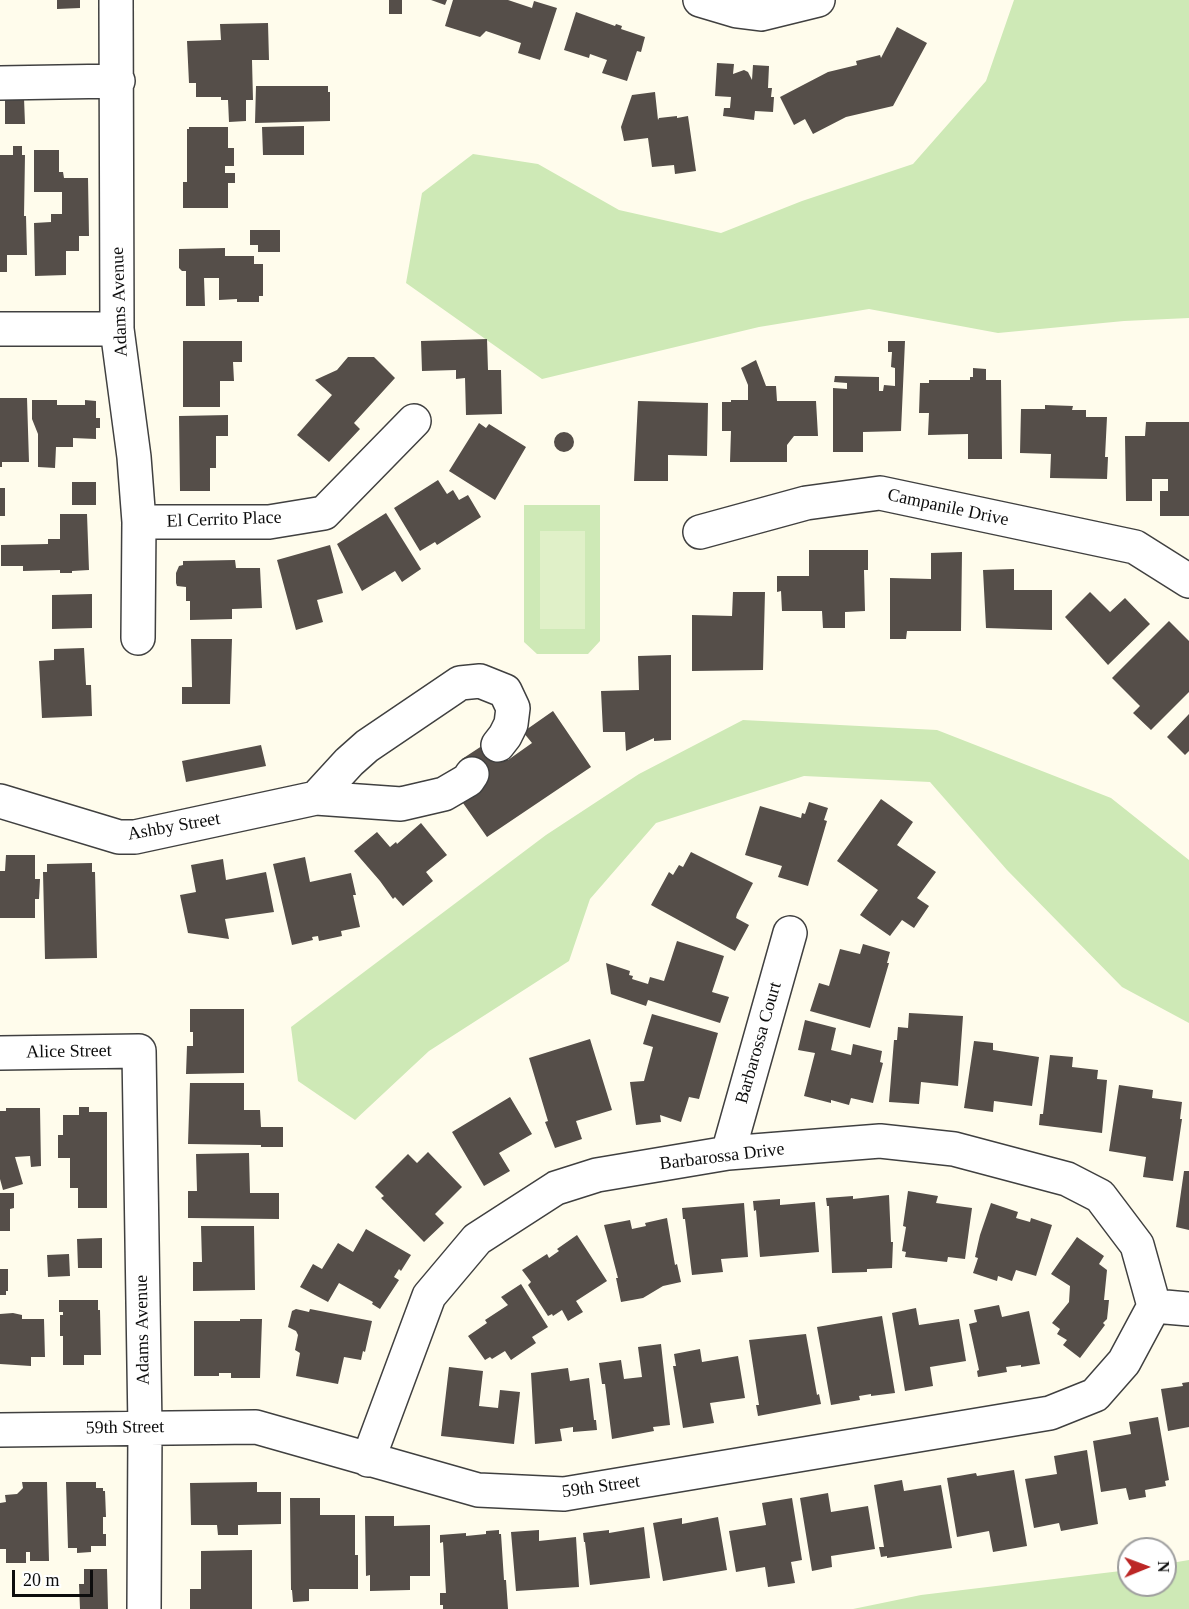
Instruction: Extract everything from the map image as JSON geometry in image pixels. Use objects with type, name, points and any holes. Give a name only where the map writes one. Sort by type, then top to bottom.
[{"type":"street","name":"Adams Avenue","points":[[116,0],[117,329],[134,457],[139,522],[138,638]]},
{"type":"street","points":[[700,0],[737,11],[761,14],[818,0]]},
{"type":"street","points":[[0,82],[118,81]]},
{"type":"street","points":[[0,329],[117,329]]},
{"type":"street","name":"El Cerrito Place","points":[[139,522],[269,522],[324,513],[414,421]]},
{"type":"street","name":"Campanile Drive","points":[[700,532],[806,503],[880,493],[1135,547],[1189,581]]},
{"type":"street","points":[[316,798],[367,746],[460,683],[480,681],[505,691],[513,708],[511,724],[498,745]]},
{"type":"street","name":"Ashby Street","points":[[0,801],[119,837],[135,837],[316,798],[400,804],[444,794],[468,780],[472,774]]},
{"type":"street","name":"Barbarossa Court","points":[[728,1153],[789,933]]},
{"type":"street","name":"Adams Avenue","points":[[139,1052],[145,1428],[144,1609]]},
{"type":"street","name":"Alice Street","points":[[0,1053],[139,1052]]},
{"type":"street","name":"Barbarossa Drive","points":[[369,1460],[429,1296],[477,1239],[556,1188],[597,1176],[728,1153],[880,1142],[954,1149],[1067,1179],[1100,1196],[1137,1245],[1154,1306]]},
{"type":"street","points":[[1154,1306],[1189,1309]]},
{"type":"street","name":"59th Street","points":[[0,1430],[256,1427],[478,1490],[564,1494],[1050,1413],[1095,1395],[1124,1362],[1154,1306]]},
{"type":"green space","points":[[1014,0],[1189,0],[1189,318],[1124,321],[998,333],[869,309],[759,327],[542,379],[406,283],[422,193],[473,154],[538,164],[619,210],[721,233],[802,201],[913,164],[986,81]]},
{"type":"green space","points":[[524,505],[600,505],[600,641],[588,654],[537,654],[524,642]]},
{"type":"green space","points":[[540,531],[585,531],[585,629],[540,629]]},
{"type":"green space","points":[[743,720],[937,730],[1111,798],[1189,860],[1189,1023],[1122,987],[1007,870],[930,782],[804,776],[656,823],[590,899],[569,961],[429,1051],[355,1120],[298,1081],[291,1027],[546,835],[639,774]]},
{"type":"green space","points":[[1189,1560],[1189,1609],[853,1609],[921,1595],[1117,1571],[1117,1597],[1177,1597],[1177,1562]]},
{"type":"building","points":[[57,0],[80,0],[80,8],[57,9]]},
{"type":"building","points":[[389,0],[402,0],[402,14],[389,14]]},
{"type":"building","points":[[431,0],[447,0],[445,5]]},
{"type":"building","points":[[453,0],[508,0],[532,8],[534,1],[557,8],[540,60],[518,53],[521,43],[486,31],[480,37],[445,26]]},
{"type":"building","points":[[576,12],[615,26],[616,24],[622,26],[621,29],[645,37],[641,52],[637,51],[627,81],[602,73],[607,60],[590,54],[589,58],[564,50]]},
{"type":"building","points":[[268,23],[269,60],[252,60],[253,100],[246,100],[246,121],[229,122],[228,100],[221,100],[221,97],[196,97],[196,83],[189,83],[187,41],[221,40],[220,24]]},
{"type":"building","points":[[897,27],[927,43],[893,106],[846,117],[813,134],[805,119],[794,125],[780,97],[828,72],[857,65],[856,61],[880,55],[881,58]]},
{"type":"building","points":[[717,63],[734,64],[733,74],[744,70],[748,72],[752,80],[753,65],[769,66],[768,88],[772,88],[771,97],[774,97],[773,112],[755,111],[754,120],[723,116],[724,108],[730,108],[731,97],[715,96]]},
{"type":"building","points":[[256,86],[328,86],[330,121],[255,123]]},
{"type":"building","points":[[655,92],[658,120],[659,118],[688,116],[696,171],[675,174],[674,165],[652,167],[648,138],[624,141],[621,127],[632,95]]},
{"type":"building","points":[[5,98],[24,98],[25,124],[5,124]]},
{"type":"building","points":[[304,126],[304,155],[263,155],[262,127]]},
{"type":"building","points":[[189,127],[228,127],[228,148],[234,148],[234,166],[225,166],[225,173],[235,173],[235,183],[228,183],[228,208],[183,208],[183,182],[187,182],[187,129]]},
{"type":"building","points":[[13,146],[22,146],[22,155],[25,155],[24,216],[26,216],[27,255],[7,255],[7,272],[0,272],[0,155],[13,155]]},
{"type":"building","points":[[34,150],[59,150],[59,172],[63,172],[64,178],[88,178],[89,236],[79,236],[79,251],[66,251],[66,275],[35,276],[34,223],[51,222],[51,214],[62,214],[62,192],[34,192]]},
{"type":"building","points":[[250,230],[280,230],[280,252],[258,252],[258,245],[250,245]]},
{"type":"building","points":[[225,248],[225,256],[254,256],[254,264],[263,264],[263,296],[259,296],[259,302],[237,302],[237,299],[219,300],[219,278],[204,278],[205,306],[186,306],[186,271],[179,268],[179,249]]},
{"type":"building","points":[[487,339],[488,370],[501,370],[502,414],[466,415],[465,378],[456,379],[456,370],[422,371],[421,341]]},
{"type":"building","points":[[183,341],[242,341],[242,362],[233,362],[234,381],[220,381],[220,407],[183,407]]},
{"type":"building","points":[[888,341],[905,341],[901,431],[863,432],[863,452],[833,452],[833,388],[847,389],[847,383],[834,382],[835,376],[879,377],[879,391],[883,391],[884,385],[895,386],[895,368],[891,367],[892,352],[888,352]]},
{"type":"building","points":[[348,357],[374,357],[395,378],[354,423],[360,429],[329,462],[297,435],[332,395],[315,380],[337,370]]},
{"type":"building","points":[[756,360],[766,386],[776,386],[777,401],[816,401],[818,436],[794,436],[787,445],[787,462],[730,462],[731,431],[722,431],[722,402],[748,400],[748,385],[741,368]]},
{"type":"building","points":[[973,368],[986,369],[986,380],[1001,380],[1002,459],[968,459],[968,434],[928,435],[929,413],[919,413],[920,383],[929,383],[929,380],[970,380],[970,377],[973,377]]},
{"type":"building","points":[[0,398],[27,398],[29,462],[2,462],[2,467],[0,467]]},
{"type":"building","points":[[32,400],[57,400],[57,405],[85,405],[85,400],[96,401],[96,418],[100,418],[100,428],[96,428],[96,439],[73,438],[73,447],[56,447],[55,468],[38,467],[38,434],[32,419]]},
{"type":"building","points":[[638,401],[708,403],[707,456],[668,455],[668,481],[634,481]]},
{"type":"building","points":[[1045,405],[1073,406],[1072,410],[1086,410],[1086,417],[1107,417],[1105,457],[1108,457],[1107,479],[1050,478],[1051,454],[1020,453],[1021,409],[1045,409]]},
{"type":"building","points":[[228,415],[228,436],[216,436],[216,468],[210,468],[210,491],[180,491],[179,416]]},
{"type":"building","points":[[1146,422],[1189,422],[1189,516],[1160,516],[1160,491],[1168,491],[1168,479],[1152,479],[1152,501],[1126,501],[1125,436],[1145,436]]},
{"type":"building","points":[[479,423],[486,428],[489,424],[526,447],[495,500],[449,471]]},
{"type":"building","points":[[564,432],[571,435],[574,442],[571,449],[564,452],[557,449],[554,442],[557,435]]},
{"type":"building","points":[[438,480],[447,494],[453,490],[459,500],[468,495],[481,517],[437,545],[435,542],[420,551],[394,508]]},
{"type":"building","points":[[72,482],[96,482],[96,505],[72,505]]},
{"type":"building","points":[[0,488],[5,488],[5,516],[0,516]]},
{"type":"building","points":[[386,513],[421,569],[402,582],[395,571],[362,591],[337,544]]},
{"type":"building","points":[[60,514],[87,514],[89,570],[60,573],[60,570],[23,571],[23,566],[1,566],[1,545],[48,544],[48,539],[60,539]]},
{"type":"building","points":[[330,545],[343,593],[317,600],[323,622],[296,630],[277,560]]},
{"type":"building","points":[[809,550],[868,550],[868,570],[864,570],[865,611],[845,612],[845,628],[823,628],[822,611],[782,611],[781,591],[777,592],[777,576],[809,576]]},
{"type":"building","points":[[962,552],[961,631],[907,631],[906,639],[890,639],[890,578],[931,579],[931,553]]},
{"type":"building","points":[[235,560],[236,568],[260,568],[262,608],[232,609],[232,619],[190,620],[190,601],[186,601],[186,587],[177,586],[176,583],[179,566],[183,565],[183,561]]},
{"type":"building","points":[[1014,569],[1014,590],[1052,590],[1052,630],[986,628],[983,570]]},
{"type":"building","points":[[733,592],[765,592],[763,670],[692,671],[692,615],[732,616]]},
{"type":"building","points":[[1090,592],[1110,612],[1125,598],[1150,624],[1108,665],[1065,617]]},
{"type":"building","points":[[92,594],[92,628],[52,629],[52,595]]},
{"type":"building","points":[[1169,621],[1189,641],[1189,692],[1151,730],[1133,713],[1140,706],[1112,678]]},
{"type":"building","points":[[191,639],[232,639],[230,704],[182,704],[182,687],[192,687]]},
{"type":"building","points":[[84,648],[86,685],[91,685],[92,716],[42,718],[39,661],[54,660],[54,649]]},
{"type":"building","points":[[671,655],[671,740],[654,741],[654,738],[626,751],[625,732],[603,732],[601,691],[639,690],[638,656]]},
{"type":"building","points":[[553,711],[591,767],[487,837],[458,796],[478,782],[462,759],[494,738],[508,760],[532,743],[523,732]]},
{"type":"building","points":[[1189,714],[1189,751],[1185,755],[1167,737]]},
{"type":"building","points":[[261,745],[266,766],[186,782],[182,761]]},
{"type":"building","points":[[881,799],[913,822],[897,845],[936,872],[917,898],[929,906],[914,928],[902,920],[890,936],[860,915],[878,890],[837,861]]},
{"type":"building","points":[[809,802],[828,808],[824,820],[827,821],[808,886],[778,877],[782,866],[745,855],[760,806],[801,818]]},
{"type":"building","points":[[421,823],[447,855],[426,872],[433,881],[403,906],[395,897],[393,899],[354,851],[377,832],[390,847],[396,842],[397,844]]},
{"type":"building","points":[[691,852],[753,883],[737,914],[736,918],[749,925],[735,951],[651,905],[669,872],[673,875],[679,865],[683,867]]},
{"type":"building","points":[[6,855],[35,855],[35,879],[40,879],[39,899],[35,899],[35,918],[0,918],[0,871],[5,871]]},
{"type":"building","points":[[305,857],[310,882],[351,873],[360,927],[341,931],[342,936],[319,941],[318,936],[312,937],[313,940],[292,945],[273,864]]},
{"type":"building","points":[[223,859],[226,880],[266,872],[274,912],[225,919],[229,939],[188,933],[180,895],[196,892],[191,865]]},
{"type":"building","points":[[92,863],[92,872],[95,872],[97,958],[45,959],[43,872],[47,872],[47,864]]},
{"type":"building","points":[[677,941],[724,956],[712,992],[729,997],[720,1023],[648,1000],[646,1006],[611,994],[606,963],[630,971],[629,975],[633,976],[632,979],[648,984],[650,977],[664,981]]},
{"type":"building","points":[[863,944],[890,952],[887,963],[889,963],[870,1028],[810,1011],[819,983],[829,986],[840,949],[860,954]]},
{"type":"building","points":[[190,1009],[244,1009],[244,1073],[186,1074],[187,1046],[193,1046],[193,1032],[190,1032]]},
{"type":"building","points":[[909,1013],[963,1016],[958,1086],[921,1082],[919,1104],[889,1102],[894,1040],[897,1040],[898,1027],[908,1028]]},
{"type":"building","points":[[652,1014],[718,1033],[699,1099],[689,1097],[681,1122],[660,1115],[661,1122],[636,1125],[630,1082],[644,1081],[653,1047],[643,1044]]},
{"type":"building","points":[[805,1020],[836,1028],[831,1050],[851,1055],[853,1044],[882,1051],[880,1062],[883,1063],[873,1103],[851,1098],[849,1105],[804,1096],[815,1053],[798,1050]]},
{"type":"building","points":[[590,1039],[612,1110],[576,1121],[582,1139],[555,1148],[545,1122],[548,1121],[529,1058]]},
{"type":"building","points":[[974,1041],[993,1043],[993,1050],[1039,1057],[1032,1106],[994,1101],[993,1112],[964,1108]]},
{"type":"building","points":[[1050,1055],[1073,1057],[1072,1067],[1098,1070],[1097,1079],[1107,1080],[1102,1133],[1039,1125],[1040,1114],[1043,1114]]},
{"type":"building","points":[[190,1083],[244,1083],[244,1110],[260,1110],[261,1127],[283,1127],[283,1147],[188,1144]]},
{"type":"building","points":[[1119,1085],[1153,1090],[1152,1098],[1182,1102],[1180,1119],[1182,1119],[1173,1181],[1143,1177],[1146,1157],[1109,1151]]},
{"type":"building","points":[[510,1097],[532,1134],[499,1153],[510,1171],[484,1186],[452,1132]]},
{"type":"building","points":[[79,1107],[89,1107],[89,1112],[107,1112],[107,1208],[78,1208],[78,1188],[70,1188],[70,1158],[58,1158],[58,1135],[63,1135],[63,1115],[79,1115]]},
{"type":"building","points":[[6,1108],[40,1108],[41,1166],[31,1167],[30,1156],[15,1157],[23,1184],[3,1190],[0,1179],[0,1111],[6,1111]]},
{"type":"building","points":[[428,1152],[462,1187],[435,1214],[444,1223],[424,1242],[381,1198],[384,1196],[375,1187],[408,1154],[417,1163]]},
{"type":"building","points":[[249,1153],[250,1193],[279,1193],[279,1219],[188,1218],[188,1191],[197,1191],[196,1154]]},
{"type":"building","points":[[1184,1171],[1189,1171],[1189,1230],[1176,1227]]},
{"type":"building","points":[[908,1191],[938,1196],[936,1203],[972,1208],[965,1259],[948,1257],[947,1262],[905,1257],[906,1252],[902,1251],[906,1227],[903,1226]]},
{"type":"building","points":[[0,1193],[14,1193],[14,1208],[10,1209],[10,1231],[0,1231]]},
{"type":"building","points":[[889,1195],[891,1242],[893,1242],[892,1268],[867,1269],[867,1272],[832,1273],[829,1206],[827,1206],[826,1198],[853,1196],[853,1199]]},
{"type":"building","points":[[780,1199],[780,1205],[815,1202],[819,1252],[760,1257],[756,1210],[754,1211],[753,1201]]},
{"type":"building","points":[[744,1203],[748,1257],[721,1259],[723,1272],[692,1275],[682,1208]]},
{"type":"building","points":[[991,1203],[1018,1212],[1016,1218],[1030,1222],[1031,1218],[1052,1225],[1036,1276],[1016,1270],[1012,1281],[998,1276],[997,1281],[973,1273],[978,1258],[975,1257],[980,1235]]},
{"type":"building","points":[[667,1218],[675,1265],[677,1264],[681,1282],[663,1286],[643,1298],[621,1302],[616,1278],[618,1278],[604,1225],[630,1220],[632,1229],[646,1226],[645,1223]]},
{"type":"building","points":[[201,1226],[254,1226],[255,1290],[193,1291],[193,1262],[202,1262]]},
{"type":"building","points":[[366,1229],[411,1255],[401,1271],[399,1269],[394,1277],[399,1280],[380,1309],[372,1304],[373,1302],[339,1283],[328,1302],[300,1287],[313,1264],[322,1269],[338,1243],[353,1252]]},
{"type":"building","points":[[577,1235],[607,1281],[576,1301],[583,1312],[568,1321],[562,1310],[553,1316],[552,1314],[548,1316],[528,1285],[531,1282],[522,1270],[547,1254],[549,1258],[559,1251],[557,1249]]},
{"type":"building","points":[[1077,1237],[1104,1256],[1099,1264],[1107,1270],[1104,1300],[1109,1300],[1107,1319],[1103,1323],[1105,1325],[1080,1358],[1063,1345],[1067,1340],[1057,1334],[1060,1329],[1052,1323],[1069,1302],[1070,1286],[1051,1274]]},
{"type":"building","points":[[102,1238],[102,1268],[78,1268],[77,1239]]},
{"type":"building","points":[[69,1254],[70,1276],[48,1277],[47,1255]]},
{"type":"building","points":[[0,1269],[8,1269],[6,1295],[0,1295]]},
{"type":"building","points":[[521,1284],[548,1327],[532,1337],[536,1343],[511,1360],[505,1351],[492,1359],[490,1357],[485,1360],[468,1336],[487,1323],[485,1320],[508,1305],[501,1297]]},
{"type":"building","points":[[59,1300],[98,1300],[101,1355],[84,1355],[84,1365],[63,1365],[60,1315],[63,1315],[63,1312],[59,1312]]},
{"type":"building","points":[[999,1305],[1002,1317],[1029,1311],[1040,1364],[1006,1367],[1007,1372],[978,1377],[977,1371],[979,1370],[969,1324],[977,1322],[974,1310]]},
{"type":"building","points":[[916,1308],[919,1325],[959,1319],[966,1361],[930,1367],[933,1386],[905,1391],[892,1313]]},
{"type":"building","points":[[296,1309],[309,1312],[310,1309],[372,1321],[361,1360],[344,1357],[338,1384],[296,1376],[300,1353],[295,1350],[298,1335],[296,1331],[288,1327],[292,1311]]},
{"type":"building","points":[[0,1314],[22,1315],[22,1319],[44,1319],[45,1357],[31,1357],[31,1366],[0,1364]]},
{"type":"building","points":[[882,1316],[895,1393],[859,1396],[860,1400],[831,1405],[817,1327]]},
{"type":"building","points":[[240,1319],[262,1319],[260,1378],[231,1378],[231,1373],[219,1373],[219,1376],[194,1376],[194,1321],[240,1321]]},
{"type":"building","points":[[806,1334],[817,1395],[819,1394],[821,1404],[758,1416],[756,1405],[759,1405],[749,1340]]},
{"type":"building","points":[[661,1344],[670,1425],[653,1427],[654,1431],[612,1439],[605,1384],[602,1384],[599,1363],[621,1360],[624,1379],[642,1377],[638,1347]]},
{"type":"building","points":[[700,1349],[702,1362],[738,1356],[745,1398],[710,1403],[714,1423],[683,1428],[673,1366],[676,1366],[674,1354]]},
{"type":"building","points":[[449,1367],[483,1371],[479,1406],[498,1408],[500,1390],[520,1392],[514,1444],[441,1436]]},
{"type":"building","points":[[568,1368],[570,1381],[589,1378],[597,1430],[573,1432],[573,1427],[560,1429],[562,1441],[535,1444],[531,1373]]},
{"type":"building","points":[[1189,1382],[1189,1427],[1168,1431],[1161,1389],[1183,1386],[1182,1383]]},
{"type":"building","points":[[1158,1417],[1169,1480],[1165,1481],[1166,1486],[1145,1490],[1146,1497],[1129,1500],[1126,1488],[1101,1492],[1093,1441],[1131,1434],[1129,1422]]},
{"type":"building","points":[[1087,1450],[1098,1524],[1061,1531],[1059,1523],[1034,1528],[1025,1479],[1057,1474],[1054,1456]]},
{"type":"building","points":[[1014,1470],[1027,1546],[993,1552],[989,1531],[957,1537],[947,1478]]},
{"type":"building","points":[[902,1480],[904,1491],[941,1485],[952,1548],[881,1557],[879,1547],[884,1547],[874,1485]]},
{"type":"building","points":[[22,1482],[47,1482],[49,1561],[30,1561],[30,1552],[26,1552],[26,1563],[6,1563],[6,1549],[0,1549],[0,1503],[6,1502],[5,1495],[17,1494],[23,1488]]},
{"type":"building","points":[[66,1482],[96,1482],[96,1488],[103,1488],[105,1491],[106,1517],[103,1517],[103,1534],[106,1534],[106,1546],[91,1546],[91,1552],[77,1553],[77,1548],[68,1548]]},
{"type":"building","points":[[257,1482],[257,1492],[281,1492],[281,1524],[238,1525],[238,1535],[218,1535],[217,1525],[191,1525],[190,1483]]},
{"type":"building","points":[[828,1493],[831,1512],[868,1506],[875,1549],[831,1556],[832,1567],[812,1571],[800,1498]]},
{"type":"building","points":[[290,1498],[320,1498],[320,1515],[355,1515],[358,1589],[309,1589],[309,1601],[293,1602]]},
{"type":"building","points":[[792,1498],[802,1560],[791,1562],[795,1583],[768,1587],[765,1567],[736,1572],[729,1531],[766,1525],[762,1503]]},
{"type":"building","points":[[365,1516],[394,1516],[394,1526],[430,1525],[430,1576],[410,1576],[410,1590],[370,1591],[370,1575],[366,1576]]},
{"type":"building","points":[[718,1517],[727,1570],[663,1581],[653,1523],[682,1518],[682,1524]]},
{"type":"building","points":[[644,1527],[650,1578],[590,1585],[583,1533],[609,1530],[609,1533]]},
{"type":"building","points":[[499,1530],[508,1609],[443,1609],[443,1605],[440,1605],[440,1593],[446,1593],[443,1542],[440,1543],[440,1535],[466,1533],[466,1536]]},
{"type":"building","points":[[539,1530],[539,1541],[576,1537],[579,1587],[516,1591],[511,1532]]},
{"type":"building","points":[[252,1550],[252,1609],[190,1609],[190,1589],[201,1589],[201,1551]]},
{"type":"building","points":[[84,1569],[107,1569],[108,1609],[80,1609],[79,1584],[84,1584]]}]
